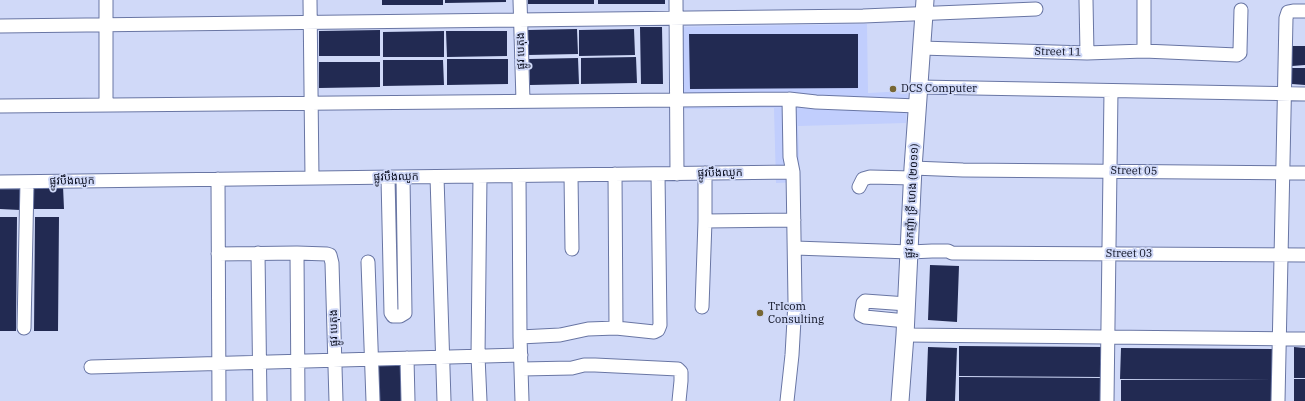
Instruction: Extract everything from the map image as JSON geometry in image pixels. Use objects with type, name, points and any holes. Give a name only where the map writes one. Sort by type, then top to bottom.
[{"type":"main road","name":"ផ្លូវ ឧកញ៉ា ទ្រី ហេង (២០១១)","points":[[900,401],[906,328],[913,173],[924,7]]},
{"type":"street","points":[[106,0],[106,105]]},
{"type":"street","points":[[310,0],[312,178]]},
{"type":"street","name":"ផ្លូវ បេតុង","points":[[520,0],[522,101]]},
{"type":"street","points":[[676,0],[678,174]]},
{"type":"street","points":[[1086,0],[1087,53]]},
{"type":"street","points":[[1144,0],[1144,51]]},
{"type":"street","points":[[0,26],[863,16],[924,7],[1036,9]]},
{"type":"street","name":"Street 11","points":[[921,48],[1087,53],[1144,51],[1237,55],[1240,53],[1241,10]]},
{"type":"street","points":[[1278,401],[1286,18],[1288,12],[1305,11]]},
{"type":"street","points":[[919,87],[1305,94]]},
{"type":"street","points":[[1107,401],[1111,91]]},
{"type":"street","points":[[787,401],[792,355],[795,302],[793,172],[790,157],[789,98]]},
{"type":"street","points":[[0,106],[789,98],[816,102],[918,106]]},
{"type":"street","name":"Street 05","points":[[859,187],[863,179],[870,177],[963,170],[1305,173]]},
{"type":"street","name":"ផ្លូវបឹងឈូក","points":[[0,182],[793,172]]},
{"type":"street","points":[[702,307],[705,173]]},
{"type":"street","points":[[615,174],[616,328]]},
{"type":"street","points":[[520,337],[560,335],[588,329],[616,328],[654,332],[658,330],[660,325],[658,174]]},
{"type":"street","points":[[571,175],[572,249]]},
{"type":"street","points":[[480,176],[478,356],[480,401]]},
{"type":"street","points":[[519,176],[522,401]]},
{"type":"street","points":[[388,178],[391,313],[393,316],[400,316],[405,313],[404,177]]},
{"type":"street","points":[[437,177],[444,401]]},
{"type":"street","points":[[218,179],[220,401]]},
{"type":"street","points":[[24,328],[27,182]]},
{"type":"street","points":[[705,221],[794,220]]},
{"type":"street","name":"Street 03","points":[[795,248],[910,252],[948,257],[952,254],[1305,255]]},
{"type":"street","points":[[258,253],[260,401]]},
{"type":"street","points":[[218,254],[297,253],[298,401]]},
{"type":"street","name":"ផ្លូវ បេតុង","points":[[297,253],[330,255],[332,263],[336,401]]},
{"type":"street","points":[[368,262],[373,401]]},
{"type":"street","points":[[907,304],[865,301],[862,303],[862,317],[889,320],[906,328],[1108,337],[1305,339]]},
{"type":"street","points":[[889,320],[890,303]]},
{"type":"street","points":[[91,367],[521,355]]},
{"type":"street","points":[[407,358],[408,401]]},
{"type":"street","points":[[522,369],[572,368],[584,365],[678,369],[681,372],[679,401]]},
{"type":"shaded area","points":[[867,24],[868,93],[908,91],[906,123],[798,126],[800,182],[776,183],[774,108],[672,109],[671,27]]},
{"type":"building","points":[[382,0],[443,0],[443,5],[382,5]]},
{"type":"building","points":[[445,0],[506,0],[506,2],[445,3]]},
{"type":"building","points":[[528,0],[594,0],[594,4],[528,4]]},
{"type":"building","points":[[598,0],[665,0],[665,4],[598,4]]},
{"type":"building","points":[[640,27],[662,27],[663,84],[641,84]]},
{"type":"building","points":[[577,29],[578,54],[528,55],[528,30]]},
{"type":"building","points":[[634,29],[635,55],[579,56],[579,30]]},
{"type":"building","points":[[380,30],[380,56],[319,56],[319,31]]},
{"type":"building","points":[[444,31],[444,57],[383,57],[383,32]]},
{"type":"building","points":[[446,31],[507,31],[507,56],[447,57]]},
{"type":"building","points":[[689,34],[858,34],[858,88],[690,89]]},
{"type":"building","points":[[1292,46],[1305,46],[1305,65],[1292,66]]},
{"type":"building","points":[[636,57],[637,83],[581,84],[581,58]]},
{"type":"building","points":[[578,58],[579,84],[530,85],[529,59]]},
{"type":"building","points":[[447,59],[508,59],[508,84],[447,85]]},
{"type":"building","points":[[383,60],[443,60],[444,85],[383,86]]},
{"type":"building","points":[[319,62],[380,62],[380,87],[319,88]]},
{"type":"building","points":[[1292,68],[1305,68],[1305,85],[1292,84]]},
{"type":"building","points":[[0,186],[20,187],[20,210],[0,209]]},
{"type":"building","points":[[63,186],[64,209],[34,209],[34,187]]},
{"type":"building","points":[[0,217],[17,217],[16,331],[0,331]]},
{"type":"building","points":[[35,217],[59,217],[58,331],[34,331]]},
{"type":"building","points":[[930,265],[959,266],[957,322],[928,320]]},
{"type":"building","points":[[959,346],[1103,347],[1103,377],[959,376]]},
{"type":"building","points":[[928,347],[957,348],[955,401],[926,401]]},
{"type":"building","points":[[1294,347],[1305,348],[1305,378],[1294,378]]},
{"type":"building","points":[[1121,348],[1273,349],[1273,380],[1120,379]]},
{"type":"building","points":[[378,364],[402,364],[402,401],[379,401]]},
{"type":"building","points":[[959,377],[1103,378],[1103,401],[959,401]]},
{"type":"building","points":[[1294,379],[1305,379],[1305,401],[1294,401]]},
{"type":"building","points":[[1121,380],[1273,380],[1273,401],[1121,401]]},
{"type":"place","name":"DCS Computer","points":[[893,89]]},
{"type":"place","name":"TrIcom Consulting","points":[[760,313]]}]
